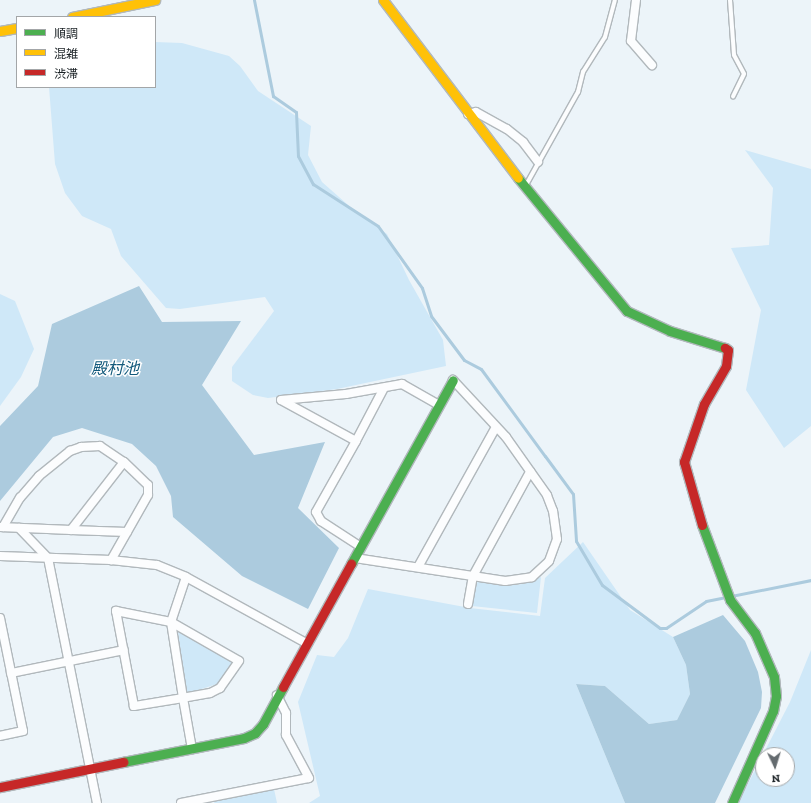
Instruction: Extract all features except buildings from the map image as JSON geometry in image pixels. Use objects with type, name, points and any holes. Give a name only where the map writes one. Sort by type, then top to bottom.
[{"type":"street","points":[[77,16],[155,0]]},
{"type":"street","points":[[383,0],[524,186],[627,312],[670,331],[722,345],[728,350],[726,366],[704,404],[684,462],[700,520],[723,584],[730,600],[755,633],[774,677],[776,696],[773,711],[732,803]]},
{"type":"street","points":[[636,0],[631,42],[652,65]]},
{"type":"street","points":[[0,31],[16,28]]},
{"type":"street","points":[[468,114],[476,112],[507,129],[524,142],[538,162]]},
{"type":"street","points":[[0,787],[244,738],[255,732],[278,695],[453,380],[496,427],[547,495],[553,511],[556,544],[549,561],[532,577],[520,581],[505,582],[355,558]]},
{"type":"street","points":[[356,441],[281,400],[384,388],[402,384],[439,405]]},
{"type":"street","points":[[361,547],[321,522],[316,512],[384,388]]},
{"type":"street","points":[[418,568],[496,427]]},
{"type":"street","points":[[112,560],[127,532],[148,490],[145,480],[124,462],[100,446],[81,447],[70,451],[39,476],[24,493],[2,527],[127,532]]},
{"type":"street","points":[[71,530],[124,462]]},
{"type":"street","points":[[468,604],[473,576],[530,472]]},
{"type":"street","points":[[18,528],[48,558],[97,803]]},
{"type":"street","points":[[0,556],[112,560],[157,566],[186,577],[306,643]]},
{"type":"street","points":[[186,577],[171,622],[192,749]]},
{"type":"street","points":[[116,611],[171,622],[239,661],[220,688],[210,693],[134,706],[116,611]]},
{"type":"street","points":[[0,618],[23,731],[0,736]]},
{"type":"street","points":[[11,672],[124,650]]},
{"type":"street","points":[[181,803],[208,800],[308,778],[286,735],[286,713],[278,695]]},
{"type":"lane","points":[[524,186],[578,92],[583,72],[605,37],[615,0]]},
{"type":"lane","points":[[730,0],[734,55],[744,74],[733,97]]},
{"type":"shaded area","points":[[156,42],[182,43],[229,56],[240,66],[258,91],[311,126],[308,155],[322,182],[356,212],[387,234],[409,280],[443,340],[446,366],[337,389],[268,398],[253,395],[232,381],[232,367],[274,311],[265,297],[180,309],[166,308],[121,256],[111,229],[82,216],[65,193],[55,164],[49,88],[156,88]]},
{"type":"shaded area","points":[[745,150],[811,169],[811,426],[784,448],[746,390],[761,310],[731,248],[769,245],[773,188]]},
{"type":"shaded area","points":[[0,294],[15,301],[34,349],[21,377],[0,406]]},
{"type":"shaded area","points":[[583,542],[630,610],[673,637],[686,665],[690,694],[677,720],[649,724],[605,686],[576,684],[625,803],[309,803],[320,796],[298,702],[317,655],[334,657],[348,638],[368,589],[470,608],[540,616],[545,578]]},
{"type":"shaded area","points":[[541,577],[537,613],[472,606],[475,584],[478,582],[505,586],[523,584]]},
{"type":"shaded area","points":[[178,632],[230,661],[232,664],[217,684],[189,693],[186,691]]},
{"type":"shaded area","points":[[811,650],[811,803],[738,803],[755,770],[755,787],[795,787],[795,747],[767,747],[790,702]]},
{"type":"shaded area","points":[[274,789],[277,803],[214,803],[215,801]]},
{"type":"water","name":"殿村池","points":[[139,286],[162,322],[241,321],[202,385],[254,455],[325,442],[298,508],[339,548],[308,609],[242,576],[173,517],[171,496],[156,466],[132,444],[82,428],[53,437],[0,501],[0,426],[38,386],[52,324]]},
{"type":"water","points":[[723,615],[745,641],[758,672],[762,692],[761,708],[715,803],[625,803],[576,684],[605,686],[649,724],[677,720],[690,694],[686,665],[673,637]]},
{"type":"waterway","points":[[254,0],[273,96],[296,112],[298,156],[313,184],[378,226],[422,288],[431,316],[464,360],[481,369],[573,494],[576,541],[602,585],[660,628],[666,628],[706,601],[811,580]]},
{"type":"traffic: fast","points":[[518,178],[627,311],[670,331],[725,348]]},
{"type":"traffic: fast","points":[[351,564],[453,380]]},
{"type":"traffic: fast","points":[[702,525],[730,600],[755,633],[774,677],[776,696],[773,711],[732,803]]},
{"type":"traffic: fast","points":[[123,762],[244,738],[255,733],[263,724],[283,687]]},
{"type":"traffic: slow","points":[[77,16],[155,0]]},
{"type":"traffic: slow","points":[[383,0],[518,178]]},
{"type":"traffic: slow","points":[[0,31],[16,28]]},
{"type":"traffic: jam","points":[[702,525],[684,462],[704,404],[726,366],[728,350],[725,348]]},
{"type":"traffic: jam","points":[[283,687],[351,564]]},
{"type":"traffic: jam","points":[[0,787],[123,762]]}]
